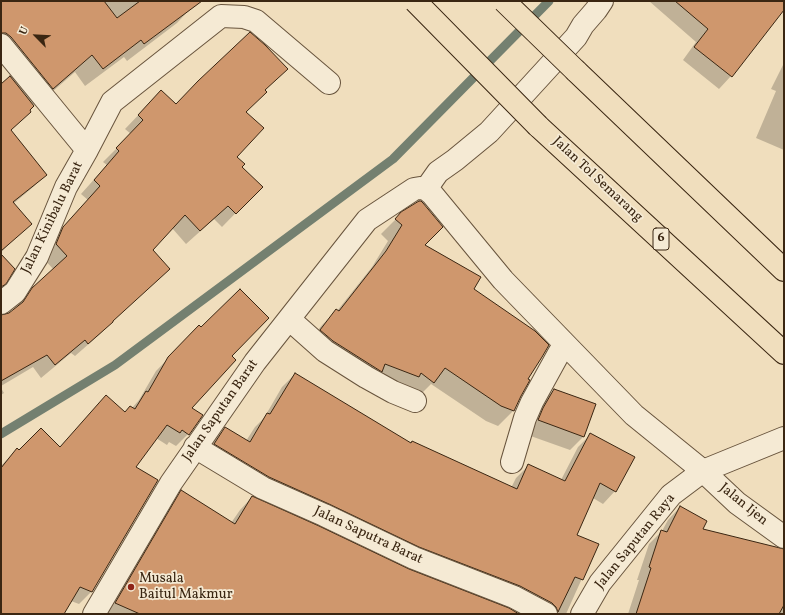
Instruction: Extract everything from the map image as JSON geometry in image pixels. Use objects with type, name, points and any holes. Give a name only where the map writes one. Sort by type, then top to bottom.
[{"type":"highway","name":"Jalan Tol Semarang","points":[[415,1],[538,126],[784,353]]},
{"type":"highway","points":[[504,1],[784,270]]},
{"type":"street","points":[[426,190],[438,172],[489,132],[576,37],[583,25],[602,1]]},
{"type":"street","name":"Jalan Kinibalu Barat","points":[[1,303],[14,292],[37,257],[66,187],[112,102],[221,16],[244,17],[256,21],[329,83]]},
{"type":"street","points":[[1,45],[87,150]]},
{"type":"street","name":"Jalan Saputan Barat","points":[[94,614],[171,483],[255,362],[367,220],[414,189],[420,188],[426,190]]},
{"type":"street","name":"Jalan Ijen","points":[[426,190],[432,194],[503,280],[634,415],[703,470],[737,504],[784,537]]},
{"type":"street","points":[[289,319],[325,351],[366,377],[393,392],[415,401]]},
{"type":"street","points":[[512,462],[532,402],[565,344]]},
{"type":"street","name":"Jalan Saputan Raya","points":[[582,614],[600,583],[671,495],[703,470],[784,438]]},
{"type":"street","name":"Jalan Saputra Barat","points":[[195,448],[264,488],[414,558],[514,597],[546,614]]},
{"type":"building","points":[[1,1],[104,1],[117,18],[140,1],[202,1],[144,44],[141,40],[103,69],[92,55],[53,89],[11,37],[6,33],[1,33]]},
{"type":"building","points":[[675,1],[784,1],[784,10],[732,77],[694,47],[708,29]]},
{"type":"building","points":[[250,32],[288,69],[265,90],[267,92],[246,112],[264,128],[237,157],[245,164],[242,167],[263,187],[236,214],[228,206],[200,231],[185,215],[153,250],[170,269],[113,322],[88,344],[85,340],[55,365],[47,355],[1,381],[1,315],[9,313],[23,302],[32,288],[67,256],[56,244],[63,227],[100,186],[94,180],[119,151],[116,148],[143,120],[138,115],[161,90],[176,104]]},
{"type":"building","points":[[10,76],[34,106],[30,110],[31,112],[11,130],[47,175],[13,202],[32,224],[1,251],[1,84]]},
{"type":"building","points":[[419,201],[423,203],[443,227],[425,245],[481,277],[474,289],[535,331],[549,345],[528,379],[530,380],[514,411],[501,406],[445,368],[434,383],[421,373],[419,377],[385,364],[382,372],[333,341],[320,330],[336,309],[339,311],[386,251],[402,225],[395,219],[401,212]]},
{"type":"building","points":[[1,254],[15,269],[6,284],[1,287]]},
{"type":"building","points":[[240,289],[269,318],[232,356],[236,360],[192,408],[203,415],[189,435],[182,430],[180,433],[167,425],[136,467],[158,480],[92,592],[80,587],[64,614],[1,614],[1,468],[17,448],[19,450],[41,428],[60,447],[106,395],[125,412],[130,406],[135,409],[146,391],[148,392],[168,357],[199,325],[201,327]]},
{"type":"building","points":[[295,373],[411,443],[412,441],[517,489],[528,464],[565,481],[590,433],[635,457],[616,492],[600,483],[577,535],[599,544],[583,580],[575,577],[558,612],[552,603],[520,586],[419,547],[269,477],[214,444],[225,427],[250,442],[267,413],[270,414]]},
{"type":"building","points":[[554,389],[596,404],[584,437],[538,420]]},
{"type":"building","points":[[181,490],[235,524],[252,496],[409,569],[509,608],[519,614],[140,614],[115,603]]},
{"type":"building","points":[[680,506],[707,521],[703,529],[784,549],[784,605],[779,614],[636,614],[651,568],[649,567],[661,530],[667,532]]},
{"type":"waterway","points":[[1,434],[115,365],[393,159],[549,1]]},
{"type":"place","name":"Musala Baitul Makmur","points":[[131,587]]}]
